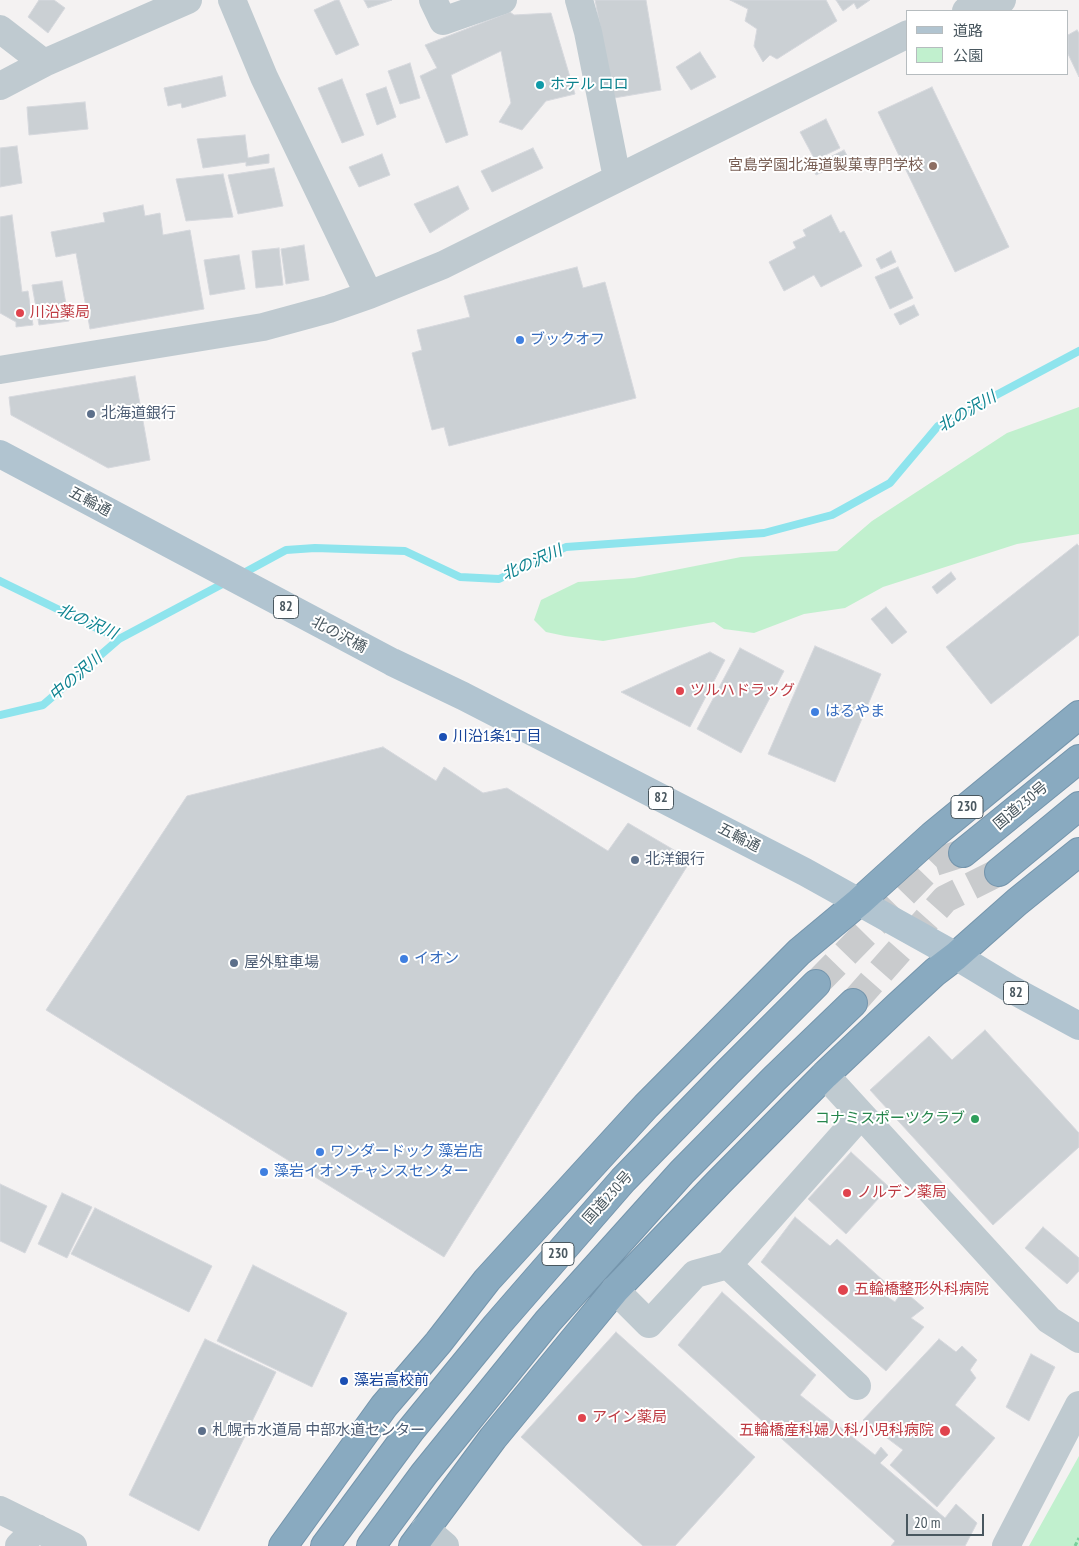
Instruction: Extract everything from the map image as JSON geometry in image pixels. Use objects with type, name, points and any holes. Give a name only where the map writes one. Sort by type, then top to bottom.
[{"type":"highway","name":"230","points":[[859,902],[933,835],[1079,715]]},
{"type":"highway","name":"国道230号","points":[[964,853],[1079,759]]},
{"type":"highway","points":[[999,872],[1079,806]]},
{"type":"highway","points":[[419,1538],[493,1438],[615,1290],[825,1075],[935,972],[1079,852]]},
{"type":"highway","points":[[283,1546],[384,1406],[438,1343],[487,1280],[646,1106],[800,952],[859,902]]},
{"type":"highway","name":"国道230号","points":[[325,1546],[410,1431],[496,1326],[617,1187],[816,984]]},
{"type":"highway","name":"230","points":[[371,1546],[424,1474],[548,1321],[682,1172],[774,1078],[852,1003]]},
{"type":"main road","name":"五輪通","points":[[0,454],[180,551]]},
{"type":"main road","name":"北の沢橋","points":[[180,551],[392,662]]},
{"type":"main road","name":"五輪通","points":[[392,662],[805,872],[956,956],[1008,988],[1079,1026]]},
{"type":"street","points":[[0,86],[44,63],[188,0]]},
{"type":"street","points":[[232,0],[264,77],[369,295]]},
{"type":"street","points":[[433,0],[443,21],[503,0]]},
{"type":"street","points":[[579,0],[588,32],[617,178]]},
{"type":"street","points":[[969,10],[1002,0]]},
{"type":"street","points":[[0,29],[44,63]]},
{"type":"street","points":[[0,370],[263,327],[369,295],[443,265],[906,35]]},
{"type":"street","points":[[825,1075],[1049,1320],[1079,1339]]},
{"type":"street","points":[[615,1290],[649,1324],[695,1274],[728,1265],[861,1115]]},
{"type":"street","points":[[728,1265],[857,1386]]},
{"type":"street","points":[[1006,1546],[1079,1405]]},
{"type":"street","points":[[0,1510],[28,1537],[66,1544]]},
{"type":"street","points":[[419,1538],[446,1546]]},
{"type":"path","points":[[1075,1546],[1079,1538]]},
{"type":"green space","points":[[1079,407],[1079,534],[1017,544],[883,587],[845,608],[804,614],[754,633],[724,629],[714,622],[603,641],[546,632],[534,620],[541,600],[578,582],[634,578],[741,557],[837,551],[872,521],[1007,433]]},
{"type":"green space","points":[[1079,1456],[1079,1546],[1029,1546]]},
{"type":"building","points":[[39,0],[54,0],[65,8],[48,33],[28,17]]},
{"type":"building","points":[[339,0],[359,45],[336,55],[314,10]]},
{"type":"building","points":[[364,0],[392,0],[368,8]]},
{"type":"building","points":[[595,0],[646,0],[661,90],[614,98]]},
{"type":"building","points":[[730,0],[826,0],[837,21],[777,59],[770,55],[763,62],[754,46],[757,29],[745,21],[748,9]]},
{"type":"building","points":[[836,0],[870,0],[857,9],[854,3],[843,11]]},
{"type":"building","name":"ホテル ロロ","points":[[510,12],[514,15],[551,13],[575,94],[546,101],[522,130],[499,122],[511,103],[501,51],[451,75],[468,135],[446,143],[420,76],[437,68],[425,45]]},
{"type":"building","points":[[1077,30],[1079,33],[1079,77],[1069,56],[1069,34]]},
{"type":"building","points":[[700,52],[716,77],[691,90],[676,67]]},
{"type":"building","points":[[410,63],[420,98],[400,104],[388,71]]},
{"type":"building","points":[[222,76],[226,96],[182,108],[181,103],[168,106],[164,88]]},
{"type":"building","points":[[342,79],[364,135],[342,143],[318,88]]},
{"type":"building","points":[[386,87],[396,117],[377,125],[366,94]]},
{"type":"building","points":[[932,87],[1009,247],[955,272],[878,112]]},
{"type":"building","points":[[85,102],[88,129],[29,135],[27,107]]},
{"type":"building","points":[[826,119],[840,148],[815,160],[800,132]]},
{"type":"building","points":[[245,135],[248,158],[269,154],[269,163],[246,166],[246,162],[203,168],[197,139]]},
{"type":"building","points":[[17,146],[22,183],[0,187],[0,148]]},
{"type":"building","points":[[533,148],[543,168],[492,192],[481,171]]},
{"type":"building","points":[[844,150],[849,159],[816,175],[812,166]]},
{"type":"building","points":[[382,154],[390,175],[359,187],[349,167]]},
{"type":"building","points":[[274,168],[283,206],[238,214],[228,175]]},
{"type":"building","points":[[223,174],[233,217],[186,221],[176,179]]},
{"type":"building","points":[[458,186],[469,209],[430,233],[414,204]]},
{"type":"building","points":[[143,205],[145,216],[160,213],[163,235],[190,230],[204,309],[90,329],[76,253],[56,257],[51,232],[105,222],[103,213]]},
{"type":"building","points":[[12,215],[22,292],[28,291],[33,325],[16,327],[16,322],[0,313],[0,217]]},
{"type":"building","points":[[831,215],[840,233],[844,231],[862,266],[821,287],[814,275],[784,291],[769,262],[796,248],[793,242],[806,236],[803,230]]},
{"type":"building","points":[[304,245],[309,280],[286,284],[281,249]]},
{"type":"building","points":[[279,248],[283,285],[256,288],[252,251]]},
{"type":"building","points":[[891,251],[896,262],[881,269],[876,259]]},
{"type":"building","points":[[239,255],[245,289],[210,295],[204,260]]},
{"type":"building","points":[[577,267],[583,288],[605,282],[636,398],[449,446],[444,427],[432,430],[412,353],[422,350],[417,330],[470,317],[464,296]]},
{"type":"building","points":[[898,267],[913,298],[890,309],[875,277]]},
{"type":"building","points":[[62,281],[69,321],[39,325],[32,285]]},
{"type":"building","points":[[914,305],[919,315],[900,325],[894,314]]},
{"type":"building","points":[[135,376],[150,460],[108,468],[11,415],[9,397]]},
{"type":"building","points":[[1077,544],[1079,546],[1079,635],[991,704],[946,647]]},
{"type":"building","points":[[951,572],[956,579],[937,594],[932,587]]},
{"type":"building","points":[[886,607],[907,632],[892,644],[871,619]]},
{"type":"building","points":[[815,646],[881,674],[835,782],[768,754]]},
{"type":"building","points":[[740,648],[784,671],[741,753],[697,729]]},
{"type":"building","points":[[710,652],[725,660],[690,727],[621,692]]},
{"type":"building","points":[[383,747],[436,781],[444,767],[483,793],[507,788],[608,851],[628,823],[691,860],[444,1257],[46,1010],[187,796]]},
{"type":"building","points":[[985,1030],[1079,1133],[1079,1147],[993,1225],[870,1090],[929,1036],[952,1060]]},
{"type":"building","points":[[851,1152],[889,1187],[846,1234],[808,1199]]},
{"type":"building","points":[[0,1184],[47,1206],[25,1253],[0,1241]]},
{"type":"building","points":[[62,1193],[92,1207],[67,1258],[38,1244]]},
{"type":"building","points":[[95,1208],[212,1266],[189,1312],[71,1254]]},
{"type":"building","points":[[795,1217],[830,1246],[837,1239],[886,1283],[880,1292],[895,1302],[903,1290],[924,1308],[911,1318],[924,1327],[886,1371],[761,1262]]},
{"type":"building","points":[[1043,1227],[1079,1258],[1079,1271],[1067,1284],[1025,1248]]},
{"type":"building","points":[[253,1265],[347,1313],[312,1387],[217,1341]]},
{"type":"building","points":[[722,1292],[816,1375],[800,1395],[875,1455],[881,1447],[888,1455],[880,1463],[945,1518],[956,1504],[977,1523],[965,1546],[891,1546],[895,1541],[678,1345]]},
{"type":"building","points":[[616,1332],[755,1457],[675,1546],[643,1546],[521,1437]]},
{"type":"building","points":[[205,1339],[276,1372],[199,1531],[129,1495]]},
{"type":"building","points":[[939,1339],[956,1352],[962,1346],[977,1360],[970,1370],[976,1378],[955,1405],[995,1438],[937,1507],[890,1465],[903,1450],[863,1420]]},
{"type":"building","points":[[1031,1354],[1055,1367],[1029,1421],[1006,1407]]},
{"type":"waterway","name":"北の沢川","points":[[240,575],[286,550],[315,548],[405,551],[460,577],[499,579],[566,547],[764,533],[832,515],[890,483],[938,426],[1079,351]]},
{"type":"waterway","name":"北の沢川","points":[[0,581],[119,639]]},
{"type":"waterway","name":"中の沢川","points":[[0,715],[43,705],[119,639],[228,581]]},
{"type":"tunnel","points":[[816,984],[935,862],[963,853]]},
{"type":"tunnel","points":[[853,1003],[945,899],[999,872]]},
{"type":"place","name":"ホテル ロロ","points":[[540,85]]},
{"type":"place","name":"宮島学園北海道製菓専門学校","points":[[933,166]]},
{"type":"place","name":"川沿薬局","points":[[20,313]]},
{"type":"place","name":"ブックオフ","points":[[520,340]]},
{"type":"place","name":"北海道銀行","points":[[91,414]]},
{"type":"place","name":"ツルハドラッグ","points":[[680,691]]},
{"type":"place","name":"はるやま","points":[[815,712]]},
{"type":"place","name":"川沿1条1丁目","points":[[443,737]]},
{"type":"place","name":"北洋銀行","points":[[635,860]]},
{"type":"place","name":"イオン","points":[[404,959]]},
{"type":"place","name":"屋外駐車場","points":[[234,963]]},
{"type":"place","name":"コナミスポーツクラブ","points":[[975,1119]]},
{"type":"place","name":"ワンダードック 藻岩店","points":[[320,1152]]},
{"type":"place","name":"藻岩イオンチャンスセンター","points":[[264,1172]]},
{"type":"place","name":"ノルデン薬局","points":[[847,1193]]},
{"type":"place","name":"五輪橋整形外科病院","points":[[843,1290]]},
{"type":"place","name":"藻岩高校前","points":[[344,1381]]},
{"type":"place","name":"アイン薬局","points":[[582,1418]]},
{"type":"place","name":"札幌市水道局 中部水道センター","points":[[202,1431]]},
{"type":"place","name":"五輪橋産科婦人科小児科病院","points":[[945,1431]]}]
